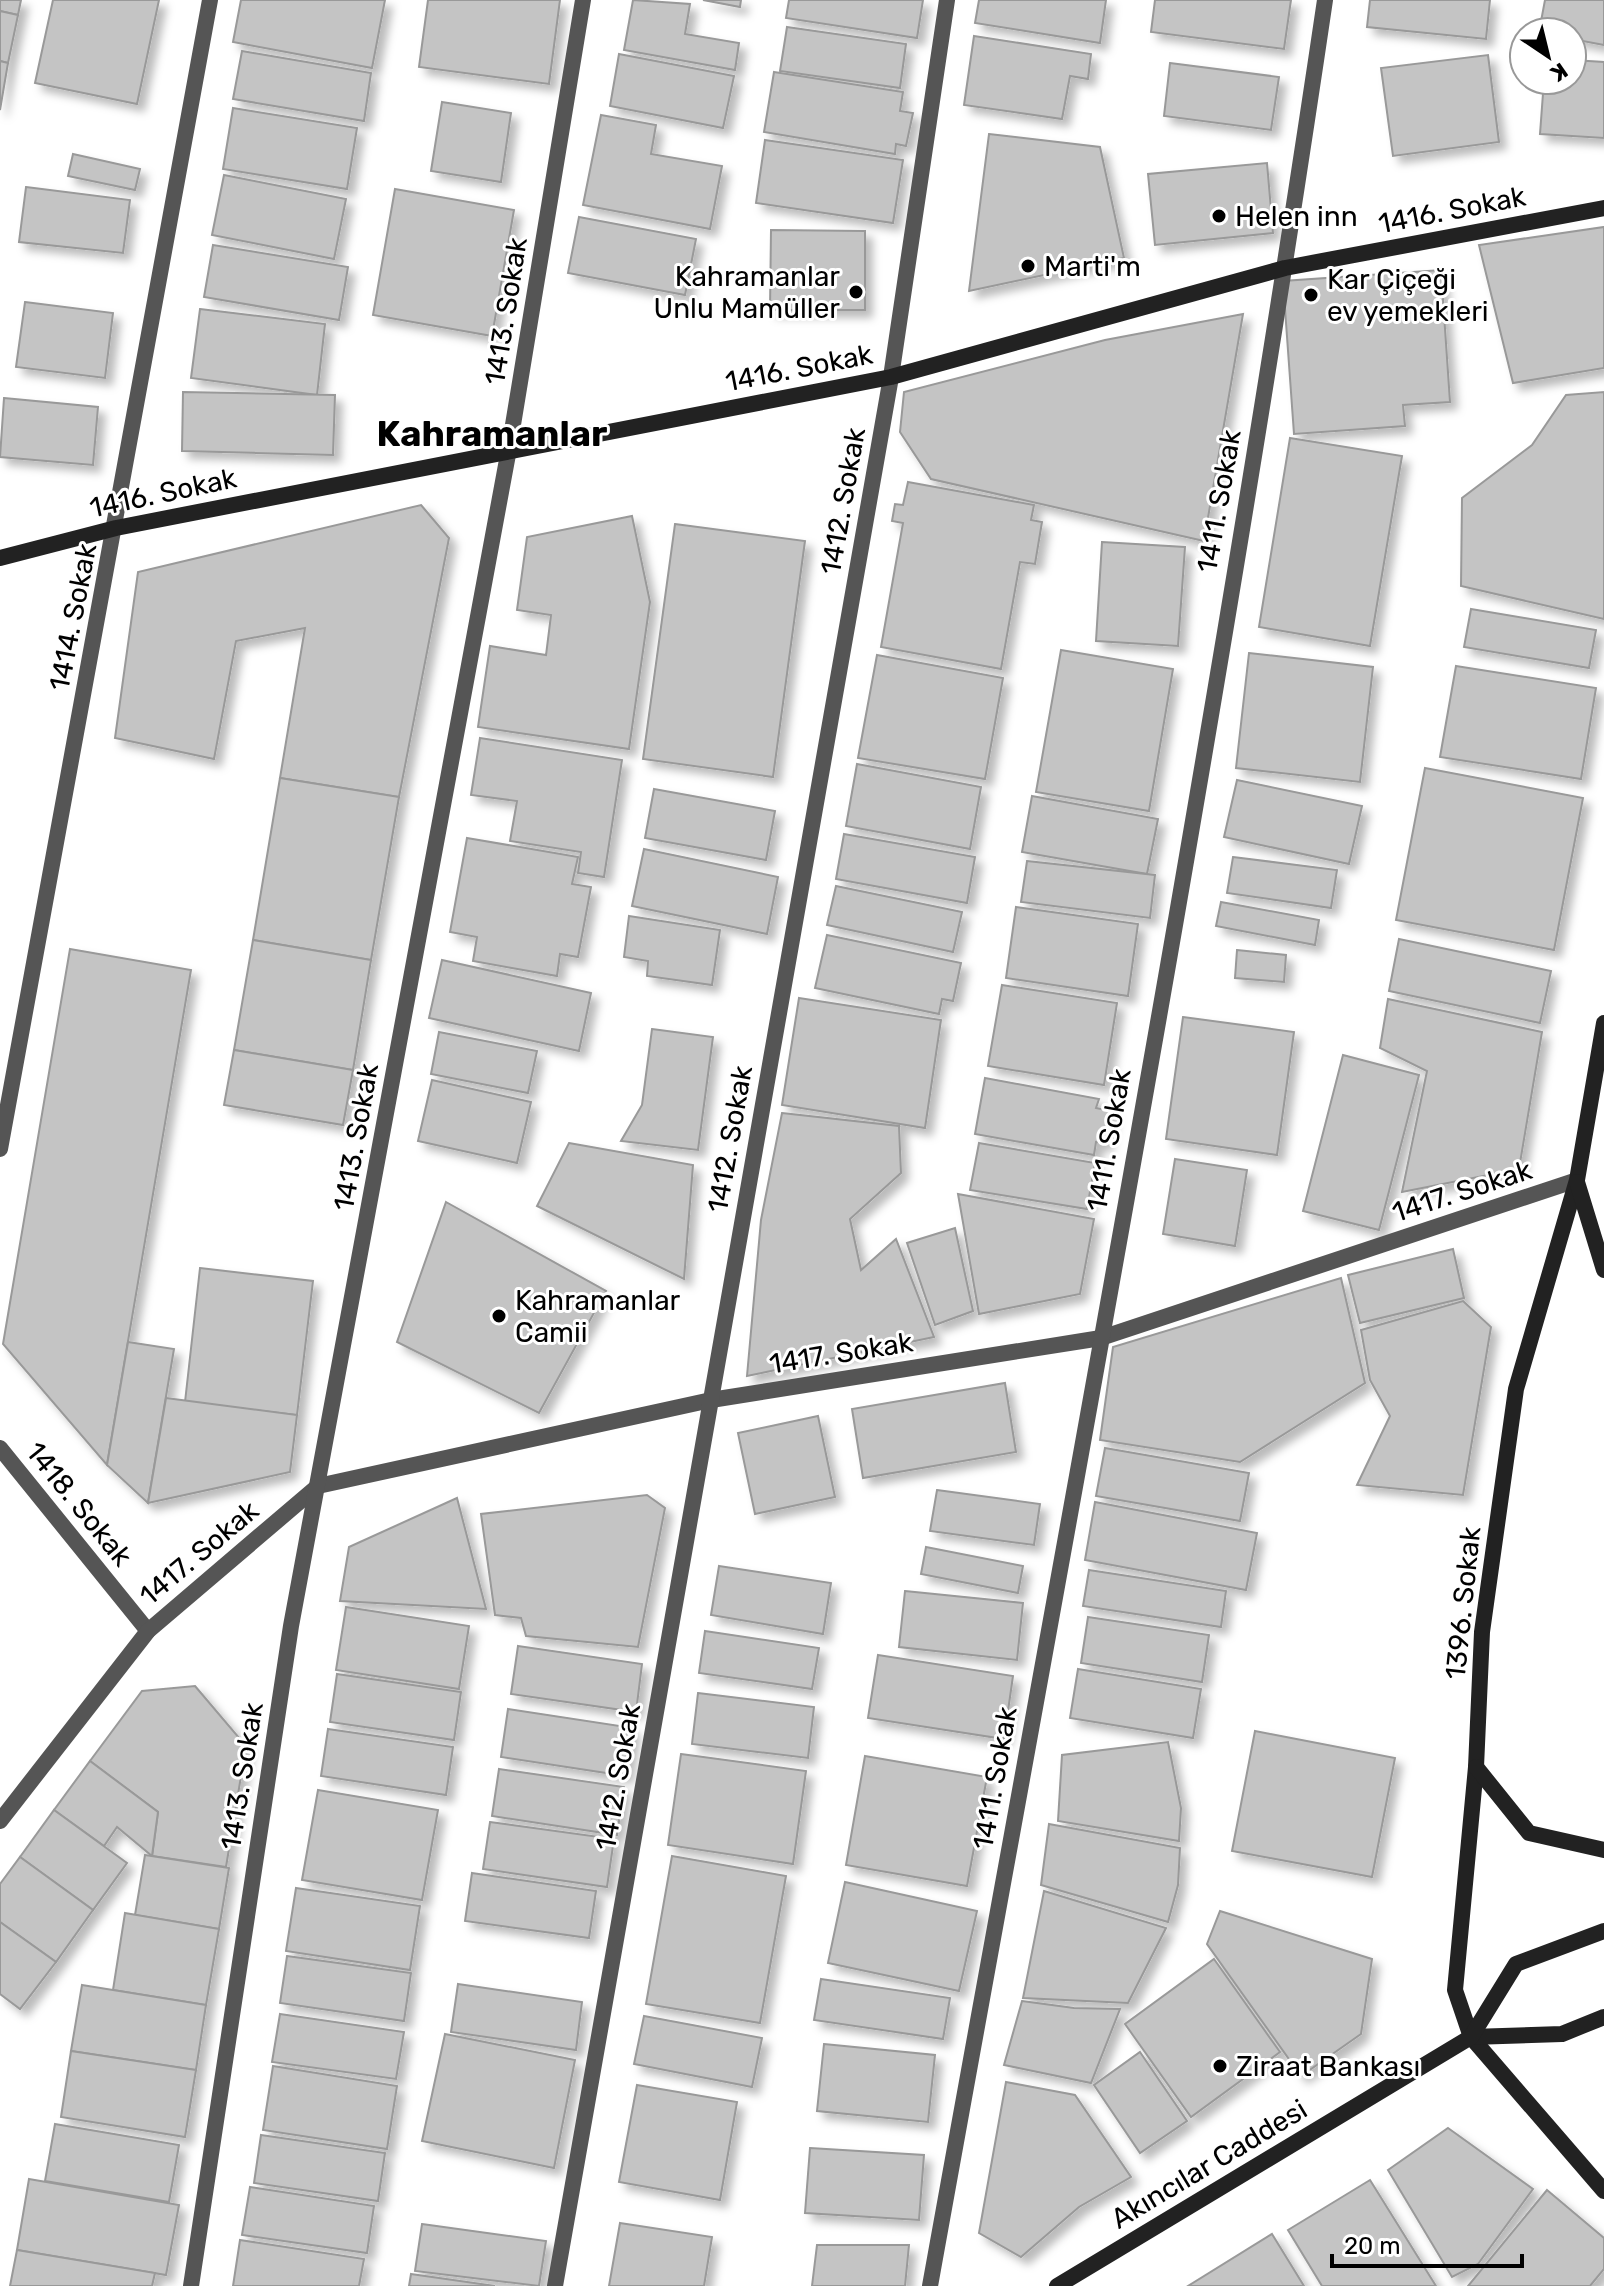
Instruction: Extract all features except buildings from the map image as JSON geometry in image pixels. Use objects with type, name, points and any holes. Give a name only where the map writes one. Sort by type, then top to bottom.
[{"type":"street","name":"1414. Sokak","points":[[0,1149],[116,528],[210,0]]},
{"type":"street","name":"1413. Sokak","points":[[191,2286],[291,1626],[509,449],[583,0]]},
{"type":"street","name":"1412. Sokak","points":[[555,2286],[891,377],[947,0]]},
{"type":"street","name":"1411. Sokak","points":[[930,2286],[1101,1338],[1285,268],[1325,0]]},
{"type":"street","name":"1416. Sokak","points":[[0,558],[116,528],[891,377],[1285,268],[1604,208]]},
{"type":"street","name":"1396. Sokak","points":[[1471,2037],[1455,1990],[1476,1767],[1482,1632],[1516,1389],[1577,1180],[1604,1023]]},
{"type":"street","name":"1417. Sokak","points":[[0,1821],[148,1631],[318,1486],[711,1400],[1101,1338],[1577,1180]]},
{"type":"street","name":"1396. Sokak","points":[[1577,1180],[1604,1270]]},
{"type":"street","name":"1418. Sokak","points":[[0,1448],[148,1631]]},
{"type":"street","points":[[1476,1767],[1529,1833],[1604,1850]]},
{"type":"street","points":[[1471,2037],[1516,1964],[1604,1931]]},
{"type":"street","points":[[1471,2037],[1562,2034],[1604,2017]]},
{"type":"street","points":[[1471,2037],[1604,2191]]},
{"type":"street","name":"Akıncılar Caddesi","points":[[1057,2286],[1471,2037]]},
{"type":"place","name":"Helen inn","points":[[1219,216]]},
{"type":"place","name":"Marti'm","points":[[1028,266]]},
{"type":"place","name":"Kahramanlar Unlu Mamüller","points":[[856,292]]},
{"type":"place","name":"Kar Çiçeği ev yemekleri","points":[[1311,295]]},
{"type":"place","name":"Kahramanlar Camii","points":[[499,1316]]},
{"type":"place","name":"Ziraat Bankası","points":[[1220,2066]]},
{"type":"district","name":"Kahramanlar","points":[[492,433]]}]
